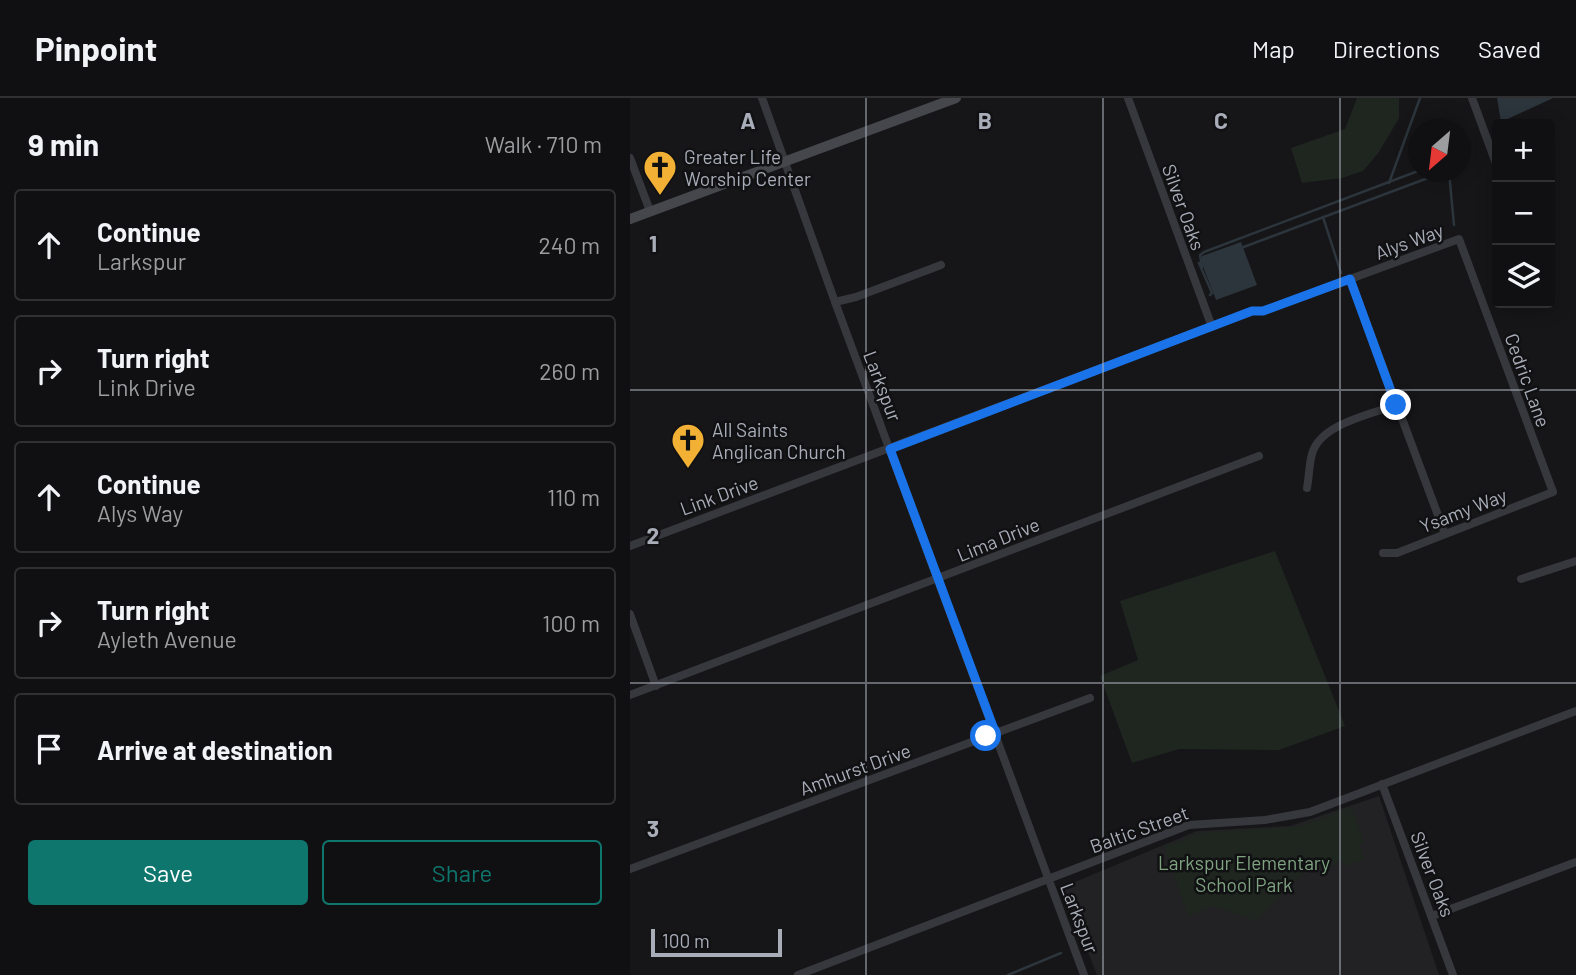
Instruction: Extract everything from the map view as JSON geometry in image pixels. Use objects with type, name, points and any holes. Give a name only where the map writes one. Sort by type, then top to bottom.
[{"type":"main road","points":[[630,219],[785,162],[933,102],[956,98]]},
{"type":"street","name":"Larkspur","points":[[762,98],[1084,975]]},
{"type":"street","name":"Silver Oaks","points":[[1128,98],[1212,327]]},
{"type":"street","points":[[1472,98],[1492,152]]},
{"type":"street","points":[[630,158],[650,211]]},
{"type":"street","name":"Alys Way","points":[[1212,327],[1459,239]]},
{"type":"street","name":"Cedric Lane","points":[[1459,239],[1553,492]]},
{"type":"street","points":[[835,302],[856,298],[941,265]]},
{"type":"street","points":[[1350,279],[1445,534]]},
{"type":"street","name":"Link Drive","points":[[630,546],[1212,327]]},
{"type":"street","points":[[1307,488],[1312,453],[1324,435],[1330,430],[1396,405]]},
{"type":"street","name":"Lima Drive","points":[[630,695],[1259,456]]},
{"type":"street","name":"Ysamy Way","points":[[1383,553],[1398,553],[1553,492]]},
{"type":"street","points":[[1521,579],[1576,561]]},
{"type":"street","points":[[630,614],[656,686]]},
{"type":"street","name":"Amhurst Drive","points":[[630,869],[1090,698]]},
{"type":"street","name":"Baltic Street","points":[[798,975],[1189,825],[1310,812],[1576,711]]},
{"type":"street","name":"Silver Oaks","points":[[1382,784],[1453,975]]},
{"type":"street","points":[[1432,916],[1576,862]]},
{"type":"shaded area","points":[[1497,98],[1553,98],[1508,119],[1500,119]]},
{"type":"shaded area","points":[[1241,242],[1257,285],[1216,300],[1202,264],[1202,256]]},
{"type":"shaded area","points":[[1379,796],[1439,975],[1097,975],[1063,887],[1197,831],[1290,826]]},
{"type":"green space","points":[[1357,98],[1399,98],[1399,118],[1379,152],[1363,171],[1342,178],[1302,183],[1291,148],[1345,129]]},
{"type":"green space","points":[[1275,551],[1345,726],[1279,750],[1179,749],[1132,763],[1100,676],[1138,660],[1120,601]]},
{"type":"green space","name":"Larkspur Elementary School Park","points":[[1351,807],[1364,841],[1359,844],[1365,859],[1346,866],[1344,861],[1328,868],[1318,866],[1306,870],[1254,922],[1213,906],[1188,916],[1164,847],[1200,833],[1301,826]]},
{"type":"waterway","points":[[1389,183],[1420,98]]},
{"type":"waterway","points":[[1210,295],[1212,293],[1199,263],[1202,267],[1200,255],[1204,252],[1408,175]]},
{"type":"waterway","points":[[1241,248],[1417,182]]},
{"type":"waterway","points":[[1450,182],[1454,225]]},
{"type":"waterway","points":[[1323,217],[1341,273]]},
{"type":"waterway","points":[[1008,975],[1061,953]]},
{"type":"place","name":"Greater Life Worship Center","points":[[660,197]]},
{"type":"place","name":"All Saints Anglican Church","points":[[688,470]]},
{"type":"route","points":[[986,736],[995,732],[890,449],[1252,311],[1263,311],[1350,279],[1396,405]]}]
